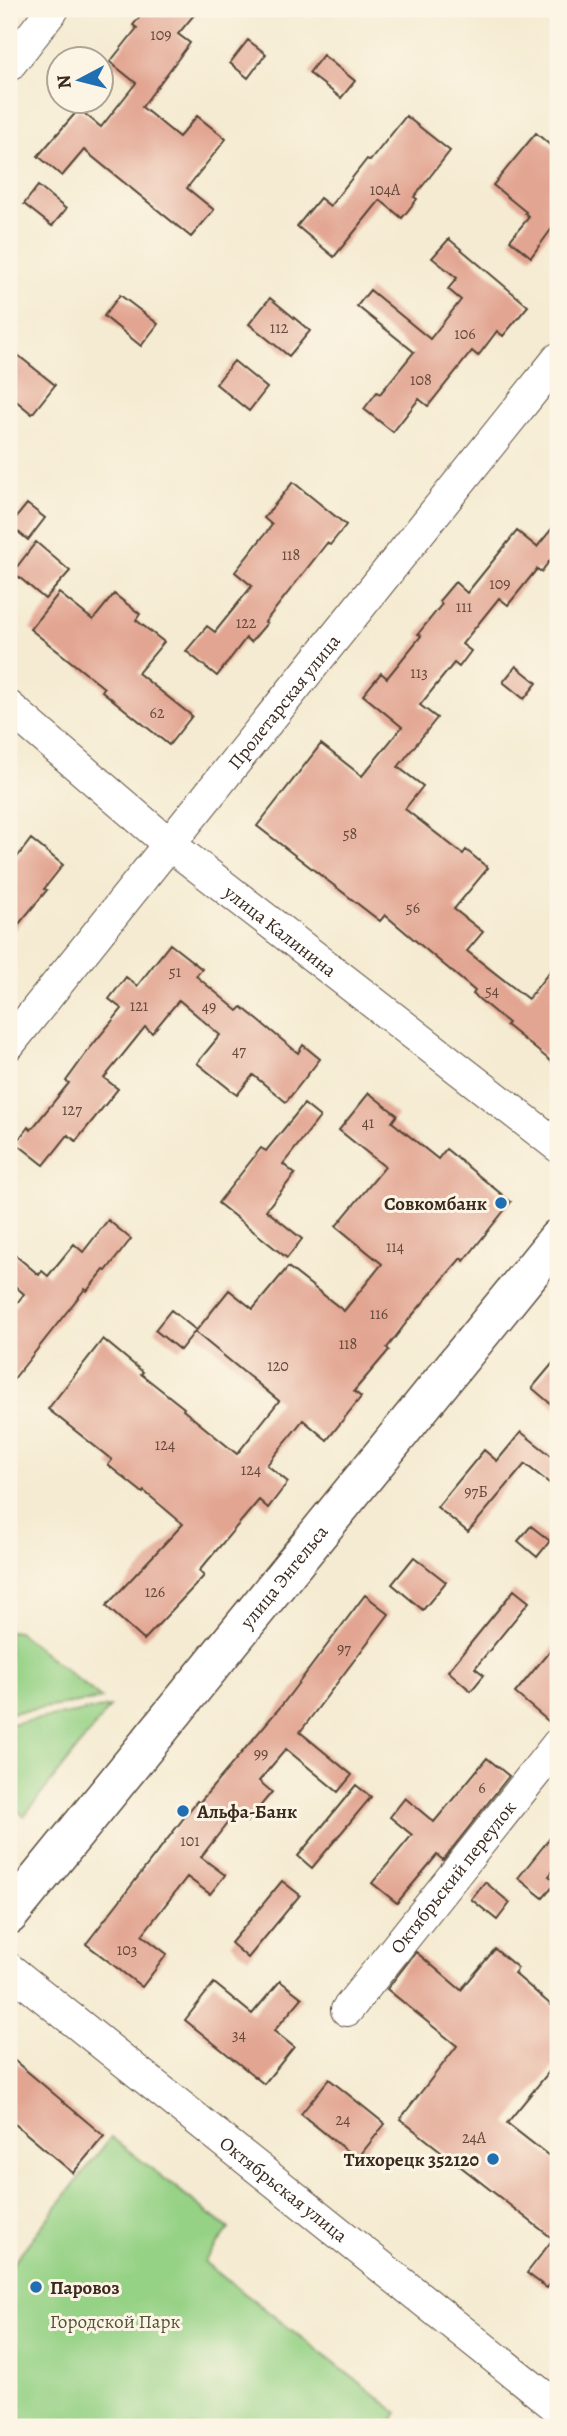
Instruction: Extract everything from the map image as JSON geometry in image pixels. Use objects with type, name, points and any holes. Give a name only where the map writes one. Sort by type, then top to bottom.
[{"type":"main road","name":"улица Энгельса","points":[[9,1915],[558,1238]]},
{"type":"street","points":[[9,65],[52,9]]},
{"type":"street","name":"Пролетарская улица","points":[[9,1044],[558,359]]},
{"type":"street","name":"улица Калинина","points":[[9,707],[169,844],[558,1146]]},
{"type":"street","name":"Октябрьский переулок","points":[[347,2010],[558,1744]]},
{"type":"street","name":"Октябрьская улица","points":[[9,1969],[558,2408]]},
{"type":"green space","points":[[9,1631],[18,1632],[102,1699],[9,1713]]},
{"type":"green space","points":[[110,1707],[24,1816],[9,1804],[9,1724]]},
{"type":"green space","name":"Городской Парк","points":[[111,2137],[229,2229],[204,2262],[398,2413],[387,2427],[9,2427],[9,2268]]},
{"type":"building","points":[[146,9],[199,9],[178,34],[190,43],[142,107],[179,137],[197,116],[226,139],[187,188],[214,210],[191,237],[84,150],[62,176],[38,156],[73,116],[88,116],[101,127],[110,116],[116,116],[116,108],[136,83],[116,67],[116,54],[137,28],[133,25]]},
{"type":"building","points":[[248,40],[266,54],[248,78],[230,63]]},
{"type":"building","points":[[323,55],[355,81],[341,98],[309,73]]},
{"type":"building","points":[[406,116],[450,151],[414,197],[417,199],[402,218],[380,200],[334,257],[297,226],[320,198],[330,206]]},
{"type":"building","points":[[536,133],[558,152],[558,220],[531,257],[510,240],[529,217],[493,185]]},
{"type":"building","points":[[38,186],[66,209],[52,226],[24,204]]},
{"type":"building","points":[[449,239],[528,306],[503,336],[497,331],[478,356],[472,351],[428,406],[419,399],[393,432],[364,409],[377,392],[380,394],[414,352],[357,306],[370,290],[430,339],[461,300],[448,289],[457,278],[432,258]]},
{"type":"building","points":[[120,295],[158,324],[141,346],[104,316]]},
{"type":"building","points":[[270,298],[310,331],[289,356],[249,324]]},
{"type":"building","points":[[9,348],[55,385],[32,414],[9,395]]},
{"type":"building","points":[[234,361],[267,388],[249,411],[216,384]]},
{"type":"building","points":[[293,482],[346,525],[330,545],[327,543],[251,642],[246,638],[217,676],[186,651],[207,626],[215,632],[252,586],[235,572],[272,525],[264,518]]},
{"type":"building","points":[[27,504],[45,518],[28,540],[10,525]]},
{"type":"building","points":[[558,521],[558,550],[541,572],[537,569],[508,605],[499,598],[462,644],[471,651],[459,667],[454,663],[420,705],[437,718],[398,767],[423,786],[405,809],[463,854],[466,850],[488,868],[454,909],[483,932],[467,951],[528,999],[558,961],[558,1067],[506,1025],[508,1023],[473,994],[475,991],[385,915],[380,921],[257,826],[321,744],[362,776],[402,727],[363,695],[381,673],[387,678],[421,636],[418,634],[442,604],[439,601],[455,582],[467,593],[517,531],[537,547]]},
{"type":"building","points":[[36,542],[70,571],[45,599],[13,572]]},
{"type":"building","points":[[59,593],[93,620],[114,594],[140,614],[136,620],[164,642],[138,673],[192,716],[169,745],[102,691],[104,688],[30,629]]},
{"type":"building","points":[[516,666],[537,683],[524,699],[503,682]]},
{"type":"building","points":[[31,839],[63,865],[44,889],[47,890],[9,936],[9,868]]},
{"type":"building","points":[[170,944],[202,969],[196,976],[238,1011],[242,1007],[298,1053],[303,1045],[320,1059],[286,1102],[253,1075],[237,1095],[197,1063],[220,1035],[179,1000],[152,1033],[145,1027],[104,1078],[118,1089],[76,1141],[68,1135],[44,1165],[16,1143],[28,1127],[31,1130],[69,1083],[66,1081],[122,1009],[109,999],[126,977],[137,986]]},
{"type":"building","points":[[369,1093],[397,1115],[392,1122],[438,1159],[446,1149],[511,1202],[464,1261],[461,1258],[410,1318],[387,1348],[389,1350],[354,1391],[361,1397],[327,1440],[303,1420],[267,1465],[288,1482],[268,1508],[259,1500],[199,1571],[204,1576],[144,1640],[106,1606],[183,1524],[108,1465],[112,1460],[48,1409],[103,1339],[237,1454],[279,1401],[195,1332],[229,1290],[253,1309],[288,1267],[344,1311],[382,1264],[336,1226],[385,1167],[339,1130]]},
{"type":"building","points":[[304,1104],[320,1117],[283,1164],[295,1174],[266,1210],[302,1239],[287,1258],[218,1203],[261,1148],[266,1151]]},
{"type":"building","points":[[108,1220],[131,1239],[106,1271],[104,1270],[87,1291],[85,1289],[9,1385],[9,1313],[24,1294],[9,1281],[9,1250],[39,1275],[42,1271],[48,1276],[74,1244],[83,1252]]},
{"type":"building","points":[[171,1310],[196,1330],[180,1350],[155,1330]]},
{"type":"building","points":[[558,1357],[558,1410],[532,1388]]},
{"type":"building","points":[[521,1432],[558,1461],[558,1490],[525,1464],[468,1532],[437,1507],[484,1450],[497,1461]]},
{"type":"building","points":[[531,1526],[550,1541],[537,1557],[518,1541]]},
{"type":"building","points":[[414,1557],[446,1582],[423,1610],[392,1584]]},
{"type":"building","points":[[514,1590],[529,1602],[475,1668],[484,1675],[471,1691],[448,1671]]},
{"type":"building","points":[[365,1595],[389,1614],[300,1732],[352,1775],[338,1792],[286,1749],[259,1781],[272,1792],[247,1822],[236,1812],[201,1857],[225,1875],[210,1894],[187,1877],[142,1935],[167,1954],[142,1987],[86,1944],[197,1801],[199,1803],[282,1705]]},
{"type":"building","points":[[558,1641],[558,1726],[554,1726],[515,1693]]},
{"type":"building","points":[[487,1758],[509,1776],[443,1860],[437,1855],[397,1903],[372,1883],[412,1835],[390,1817],[405,1798],[434,1822]]},
{"type":"building","points":[[356,1785],[371,1797],[312,1868],[298,1856]]},
{"type":"building","points":[[558,1828],[558,1864],[549,1876],[557,1882],[543,1898],[518,1878]]},
{"type":"building","points":[[282,1881],[300,1895],[248,1958],[231,1943]]},
{"type":"building","points":[[485,1882],[510,1903],[497,1920],[471,1899]]},
{"type":"building","points":[[495,1949],[518,1968],[514,1973],[558,2011],[558,2061],[507,2123],[558,2163],[558,2273],[547,2288],[527,2273],[553,2239],[400,2119],[457,2046],[387,1989],[416,1952],[461,1990]]},
{"type":"building","points":[[280,1981],[302,1998],[274,2031],[294,2047],[264,2084],[185,2020],[214,1983],[252,2014]]},
{"type":"building","points":[[9,2056],[104,2136],[73,2173],[9,2119]]},
{"type":"building","points":[[329,2079],[385,2124],[357,2159],[301,2114]]},
{"type":"place","name":"Совкомбанк","points":[[501,1203]]},
{"type":"place","name":"Альфа-Банк","points":[[183,1811]]},
{"type":"place","name":"Тихорецк 352120","points":[[493,2159]]},
{"type":"place","name":"Паровоз","points":[[36,2287]]}]
